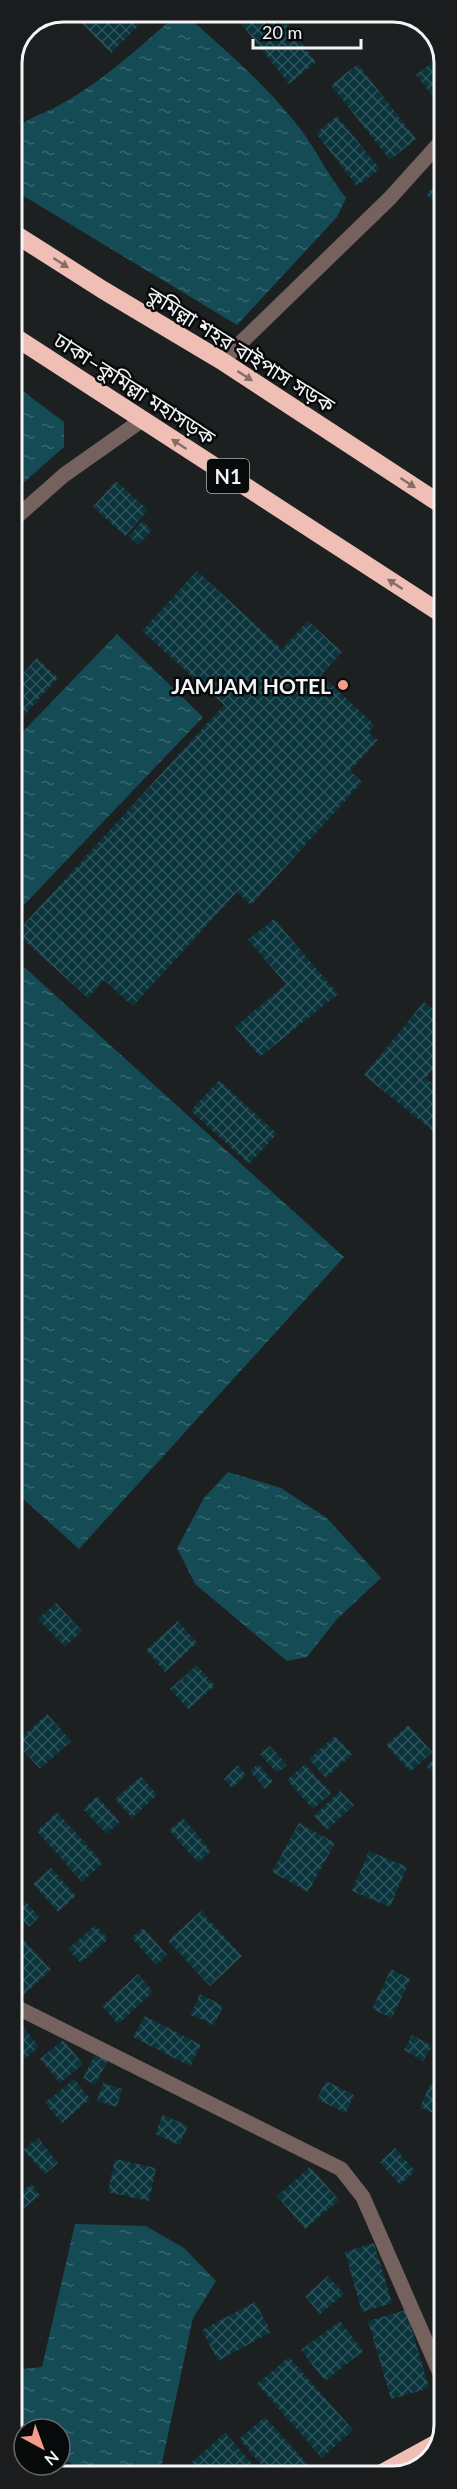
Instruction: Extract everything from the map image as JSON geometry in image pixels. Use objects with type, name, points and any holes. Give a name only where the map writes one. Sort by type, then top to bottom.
[{"type":"highway","name":"কুমিল্লা শহর বাইপাস সড়ক","points":[[22,238],[222,361],[434,500]]},
{"type":"highway","name":"ঢাকা–কুমিল্লা মহাসড়ক","points":[[22,342],[434,609]]},
{"type":"highway","points":[[396,2466],[428,2448]]},
{"type":"street","points":[[222,361],[390,198],[434,148]]},
{"type":"street","points":[[22,512],[64,476],[142,420]]},
{"type":"street","points":[[23,2010],[341,2169],[363,2197],[435,2362]]},
{"type":"water","points":[[167,23],[194,23],[255,78],[282,107],[302,131],[346,198],[337,217],[237,325],[22,195],[22,125],[87,88]]},
{"type":"water","points":[[22,391],[64,422],[64,447],[22,484]]},
{"type":"water","points":[[117,634],[203,717],[22,907],[22,732]]},
{"type":"water","points":[[22,965],[344,1257],[79,1549],[23,1498]]},
{"type":"water","points":[[228,1472],[281,1488],[327,1518],[381,1578],[337,1619],[307,1657],[287,1661],[195,1584],[177,1548],[204,1498]]},
{"type":"water","points":[[75,2224],[146,2226],[184,2248],[216,2281],[193,2318],[161,2466],[77,2466],[72,2464],[72,2417],[23,2417],[23,2369],[42,2367]]},
{"type":"building","points":[[82,23],[141,23],[111,53]]},
{"type":"building","points":[[241,23],[286,23],[316,62],[289,84]]},
{"type":"building","points":[[434,61],[434,98],[416,75]]},
{"type":"building","points":[[358,64],[416,139],[390,160],[331,85]]},
{"type":"building","points":[[337,116],[380,169],[357,186],[316,133]]},
{"type":"building","points":[[434,187],[434,203],[426,194]]},
{"type":"building","points":[[116,481],[148,510],[125,536],[93,507]]},
{"type":"building","points":[[142,521],[152,530],[138,545],[129,536]]},
{"type":"building","points":[[197,571],[282,649],[308,621],[342,652],[321,675],[375,725],[368,732],[378,740],[350,771],[362,782],[251,905],[237,892],[133,1006],[104,980],[88,998],[22,939],[22,926],[224,705],[142,631]]},
{"type":"building","points":[[37,658],[58,678],[22,717],[22,675]]},
{"type":"building","points":[[274,919],[338,994],[260,1057],[235,1027],[286,984],[248,940]]},
{"type":"building","points":[[424,1002],[434,1010],[434,1068],[426,1078],[434,1085],[434,1132],[364,1075]]},
{"type":"building","points":[[219,1080],[277,1134],[249,1164],[191,1111]]},
{"type":"building","points":[[56,1603],[82,1631],[65,1647],[38,1619]]},
{"type":"building","points":[[178,1621],[197,1643],[165,1672],[146,1650]]},
{"type":"building","points":[[197,1665],[215,1686],[188,1709],[170,1689]]},
{"type":"building","points":[[47,1714],[71,1741],[40,1769],[23,1750],[23,1736]]},
{"type":"building","points":[[408,1725],[432,1752],[410,1772],[386,1745]]},
{"type":"building","points":[[335,1736],[352,1754],[326,1778],[309,1759]]},
{"type":"building","points":[[270,1746],[287,1765],[277,1773],[260,1754]]},
{"type":"building","points":[[435,1758],[435,1776],[426,1766]]},
{"type":"building","points":[[258,1764],[273,1781],[265,1789],[250,1771]]},
{"type":"building","points":[[305,1764],[331,1793],[313,1809],[287,1780]]},
{"type":"building","points":[[238,1765],[246,1775],[232,1788],[224,1779]]},
{"type":"building","points":[[141,1776],[157,1795],[132,1818],[115,1799]]},
{"type":"building","points":[[340,1791],[354,1805],[327,1830],[314,1816]]},
{"type":"building","points":[[97,1796],[120,1822],[107,1834],[83,1809]]},
{"type":"building","points":[[57,1812],[103,1863],[82,1882],[37,1831]]},
{"type":"building","points":[[183,1818],[211,1851],[198,1863],[169,1830]]},
{"type":"building","points":[[299,1823],[335,1843],[308,1892],[272,1872]]},
{"type":"building","points":[[369,1851],[407,1867],[390,1907],[352,1891]]},
{"type":"building","points":[[51,1868],[76,1896],[58,1912],[33,1884]]},
{"type":"building","points":[[26,1902],[39,1917],[29,1927],[23,1920],[23,1905]]},
{"type":"building","points":[[201,1911],[242,1956],[210,1986],[168,1941]]},
{"type":"building","points":[[95,1925],[108,1939],[81,1963],[68,1949]]},
{"type":"building","points":[[143,1928],[167,1955],[156,1965],[132,1938]]},
{"type":"building","points":[[23,1939],[51,1970],[23,1996]]},
{"type":"building","points":[[391,1969],[410,1979],[392,2018],[372,2009]]},
{"type":"building","points":[[138,1974],[153,1992],[118,2024],[102,2006]]},
{"type":"building","points":[[200,1994],[223,2006],[214,2025],[191,2015]]},
{"type":"building","points":[[145,2016],[201,2045],[190,2066],[133,2037]]},
{"type":"building","points":[[23,2027],[39,2047],[23,2061]]},
{"type":"building","points":[[412,2035],[432,2046],[423,2061],[404,2050]]},
{"type":"building","points":[[63,2040],[83,2064],[60,2083],[40,2059]]},
{"type":"building","points":[[96,2053],[108,2060],[95,2085],[83,2078]]},
{"type":"building","points":[[74,2079],[90,2099],[62,2123],[45,2103]]},
{"type":"building","points":[[326,2081],[354,2095],[346,2113],[317,2099]]},
{"type":"building","points":[[432,2081],[435,2082],[435,2114],[420,2107]]},
{"type":"building","points":[[103,2083],[122,2089],[117,2107],[97,2101]]},
{"type":"building","points":[[163,2115],[188,2126],[179,2145],[155,2134]]},
{"type":"building","points":[[38,2138],[58,2163],[45,2174],[23,2150]]},
{"type":"building","points":[[395,2148],[415,2171],[400,2185],[380,2162]]},
{"type":"building","points":[[115,2159],[156,2168],[149,2201],[108,2192]]},
{"type":"building","points":[[310,2167],[339,2200],[305,2229],[277,2196]]},
{"type":"building","points":[[31,2184],[40,2195],[23,2209],[23,2209],[23,2191]]},
{"type":"building","points":[[374,2243],[392,2303],[362,2312],[345,2252]]},
{"type":"building","points":[[328,2276],[344,2294],[320,2314],[305,2296]]},
{"type":"building","points":[[255,2302],[271,2332],[218,2361],[202,2330]]},
{"type":"building","points":[[406,2310],[429,2388],[391,2399],[368,2321]]},
{"type":"building","points":[[340,2321],[363,2351],[325,2381],[301,2350]]},
{"type":"building","points":[[289,2357],[353,2430],[322,2458],[257,2384]]},
{"type":"building","points":[[265,2417],[309,2466],[262,2466],[239,2439]]},
{"type":"building","points":[[225,2433],[254,2466],[187,2466]]},
{"type":"place","name":"JAMJAM HOTEL","points":[[343,685]]}]
